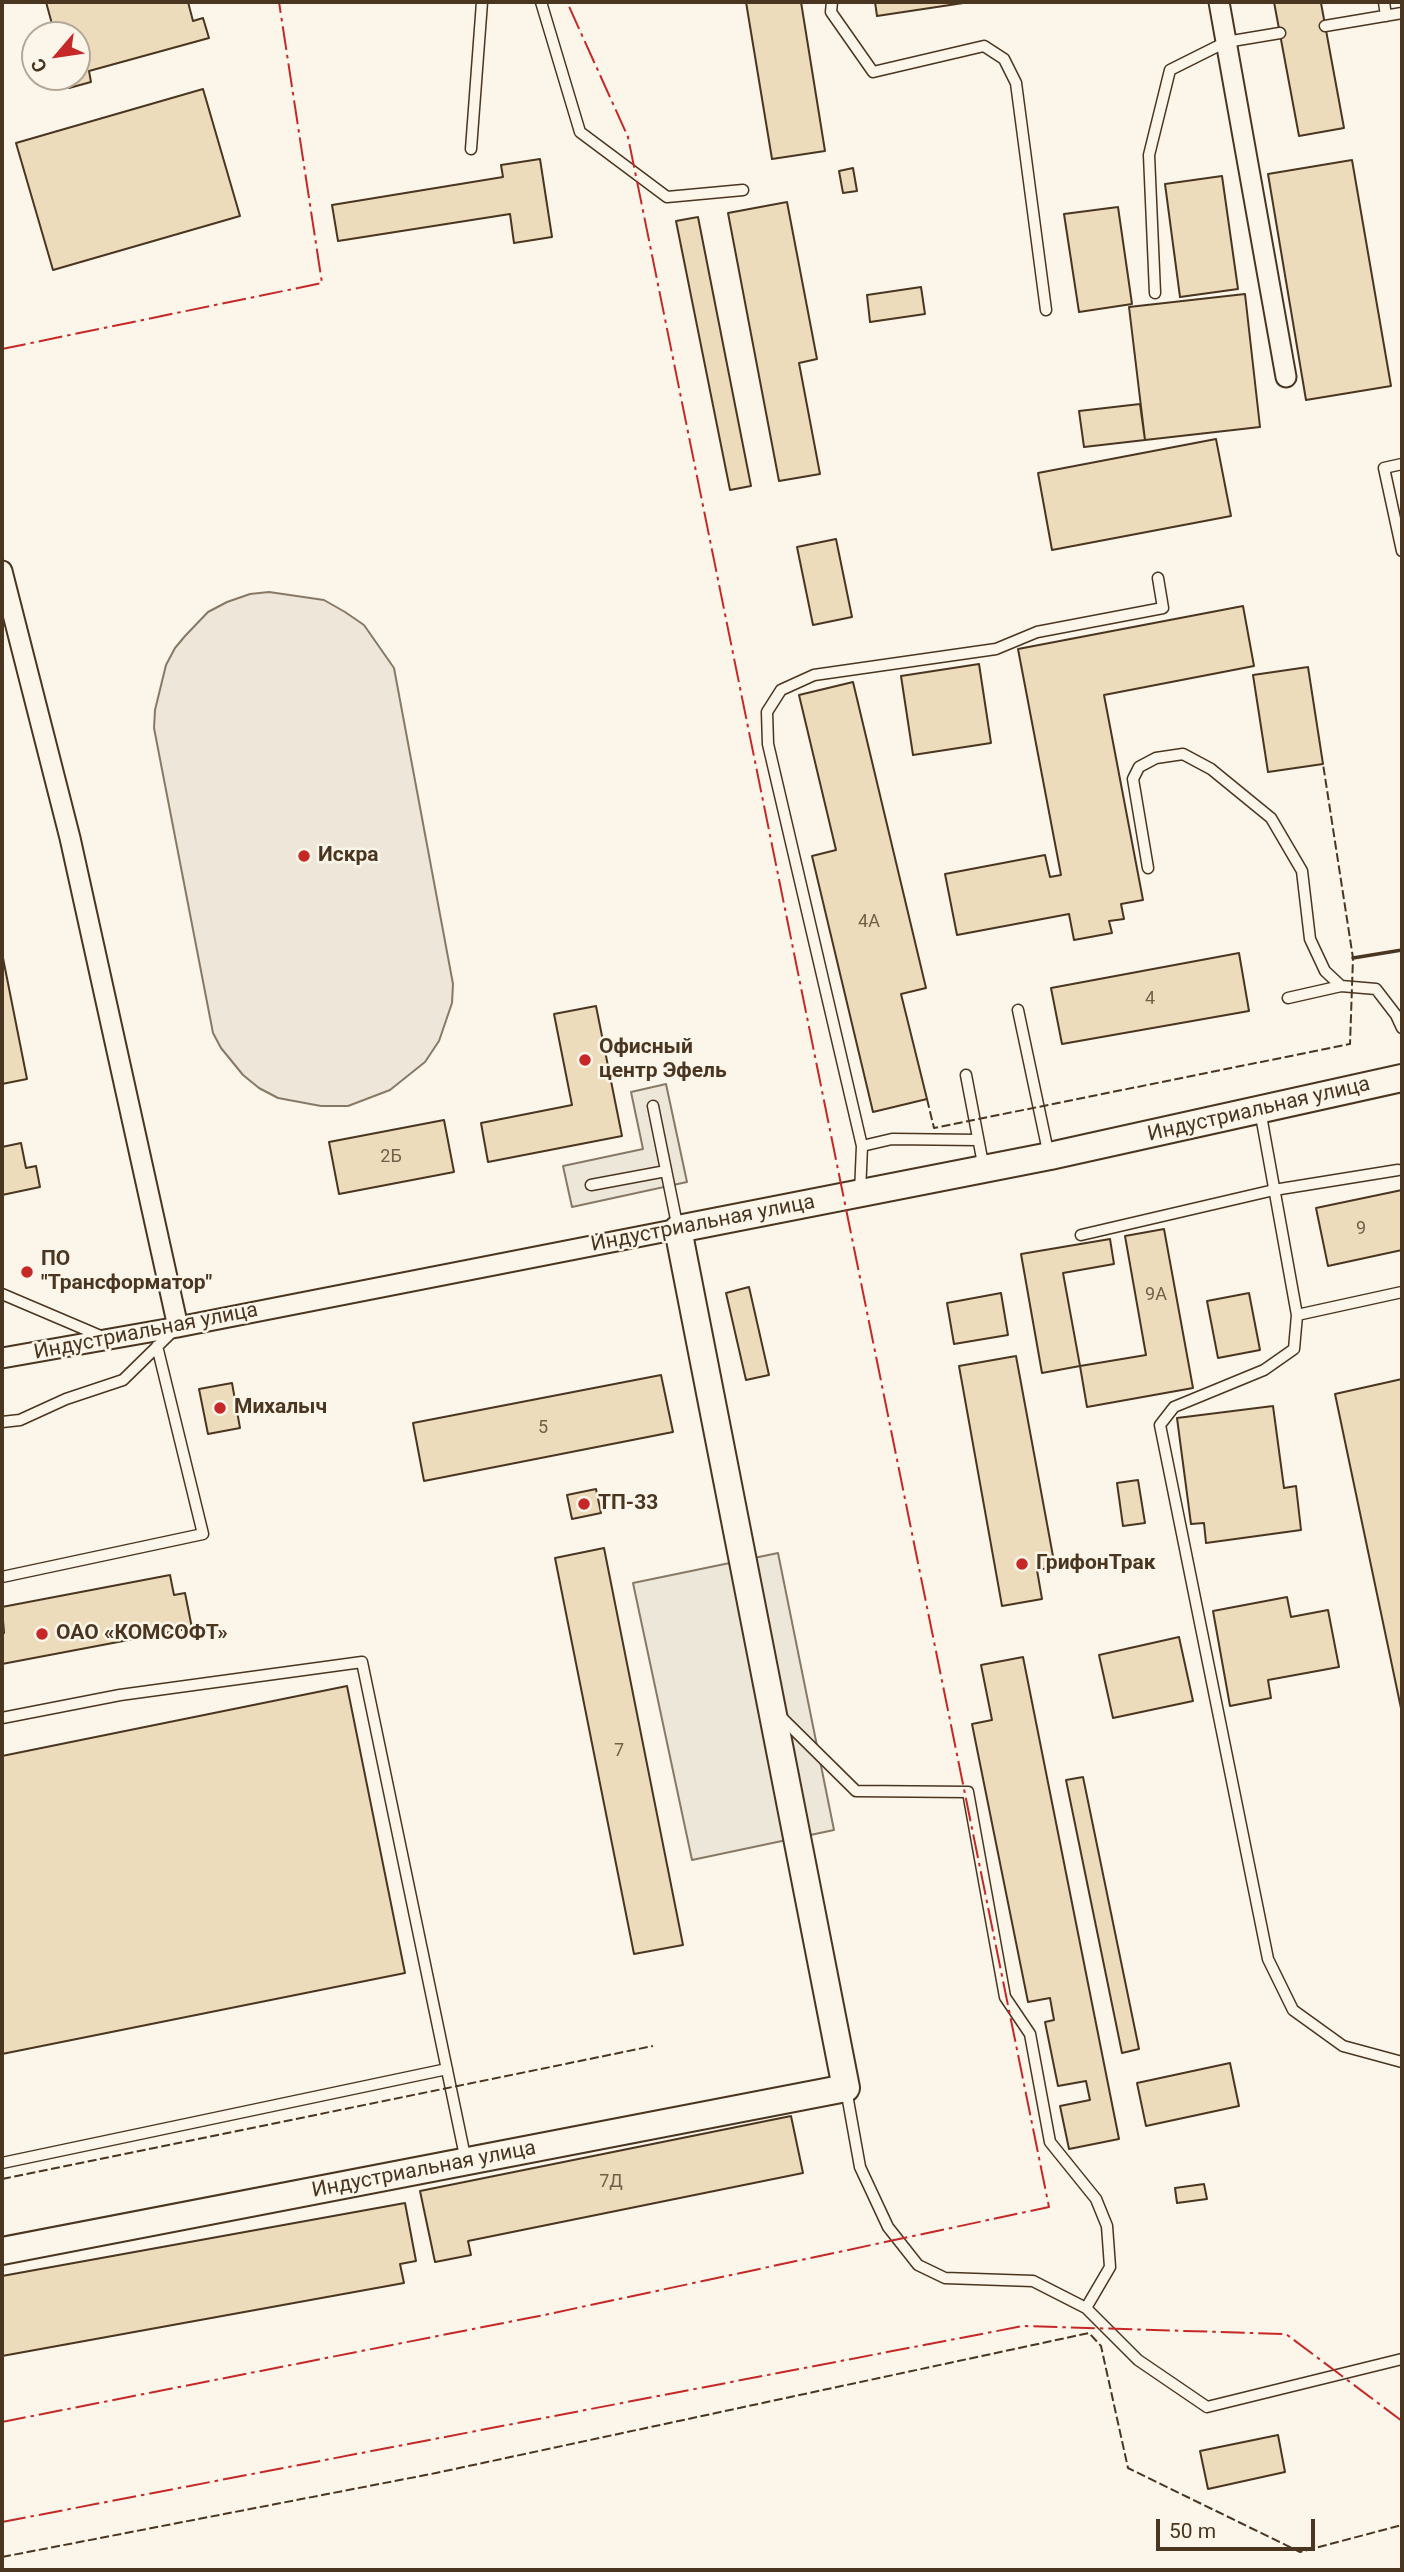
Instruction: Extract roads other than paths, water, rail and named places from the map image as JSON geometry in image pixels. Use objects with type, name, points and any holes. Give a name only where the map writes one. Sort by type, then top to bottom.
[{"type":"street","points":[[1219,2],[1286,377]]},
{"type":"street","points":[[2,571],[70,838],[178,1326]]},
{"type":"street","name":"Индустриальная улица","points":[[2,1358],[1050,1156],[1402,1078]]},
{"type":"street","points":[[678,1229],[846,2088]]},
{"type":"street","name":"Индустриальная улица","points":[[2,2251],[846,2088]]},
{"type":"lane","points":[[471,149],[482,2]]},
{"type":"lane","points":[[541,2],[580,132],[667,197],[743,190]]},
{"type":"lane","points":[[832,2],[831,12],[873,72],[984,46],[1004,59],[1016,83],[1046,310]]},
{"type":"lane","points":[[1384,2],[1386,16]]},
{"type":"lane","points":[[1325,26],[1402,13]]},
{"type":"lane","points":[[1155,293],[1149,155],[1170,70],[1226,42],[1280,33]]},
{"type":"lane","points":[[1402,464],[1384,467],[1402,551]]},
{"type":"lane","points":[[860,1193],[862,1146],[768,744],[767,712],[780,690],[814,675],[996,649],[1037,632],[1163,608],[1157,578]]},
{"type":"lane","points":[[1148,868],[1133,779],[1139,767],[1156,758],[1183,754],[1211,769],[1271,818],[1302,871],[1310,939],[1325,971],[1341,986]]},
{"type":"lane","points":[[1288,998],[1341,986],[1376,989],[1396,1015],[1402,1028]]},
{"type":"lane","points":[[1018,1010],[1050,1156]]},
{"type":"lane","points":[[966,1075],[984,1169]]},
{"type":"lane","points":[[653,1106],[678,1229]]},
{"type":"lane","points":[[1260,1109],[1297,1315],[1294,1349],[1264,1370],[1174,1407],[1160,1425],[1268,1959],[1293,2010],[1343,2046],[1402,2062]]},
{"type":"lane","points":[[862,1146],[892,1139],[978,1140]]},
{"type":"lane","points":[[1081,1235],[1274,1190],[1398,1170]]},
{"type":"lane","points":[[591,1185],[666,1171]]},
{"type":"lane","points":[[1297,1315],[1402,1292]]},
{"type":"lane","points":[[2,1294],[106,1339]]},
{"type":"lane","points":[[2,1422],[20,1420],[66,1399],[123,1380],[178,1326]]},
{"type":"lane","points":[[2,1577],[203,1534],[157,1346]]},
{"type":"lane","points":[[2,1718],[120,1695],[362,1662],[466,2161]]},
{"type":"lane","points":[[772,1709],[856,1791],[968,1792],[1004,1997],[1030,2034],[1050,2142],[1096,2199],[1107,2226],[1110,2267],[1086,2308]]},
{"type":"lane","points":[[2,2163],[447,2068]]},
{"type":"lane","points":[[846,2088],[860,2167],[888,2227],[918,2265],[945,2277],[1033,2281],[1086,2308],[1138,2360],[1207,2407],[1402,2359]]},
{"type":"place","name":"Искра","points":[[304,856]]},
{"type":"place","name":"Офисный центр Эфель","points":[[585,1060]]},
{"type":"place","name":"ПО \"Трансформатор\"","points":[[27,1272]]},
{"type":"place","name":"Михалыч","points":[[220,1408]]},
{"type":"place","name":"ТП-33","points":[[584,1504]]},
{"type":"place","name":"ГрифонТрак","points":[[1022,1564]]},
{"type":"place","name":"ОАО «КОМСОФТ»","points":[[42,1634]]}]
